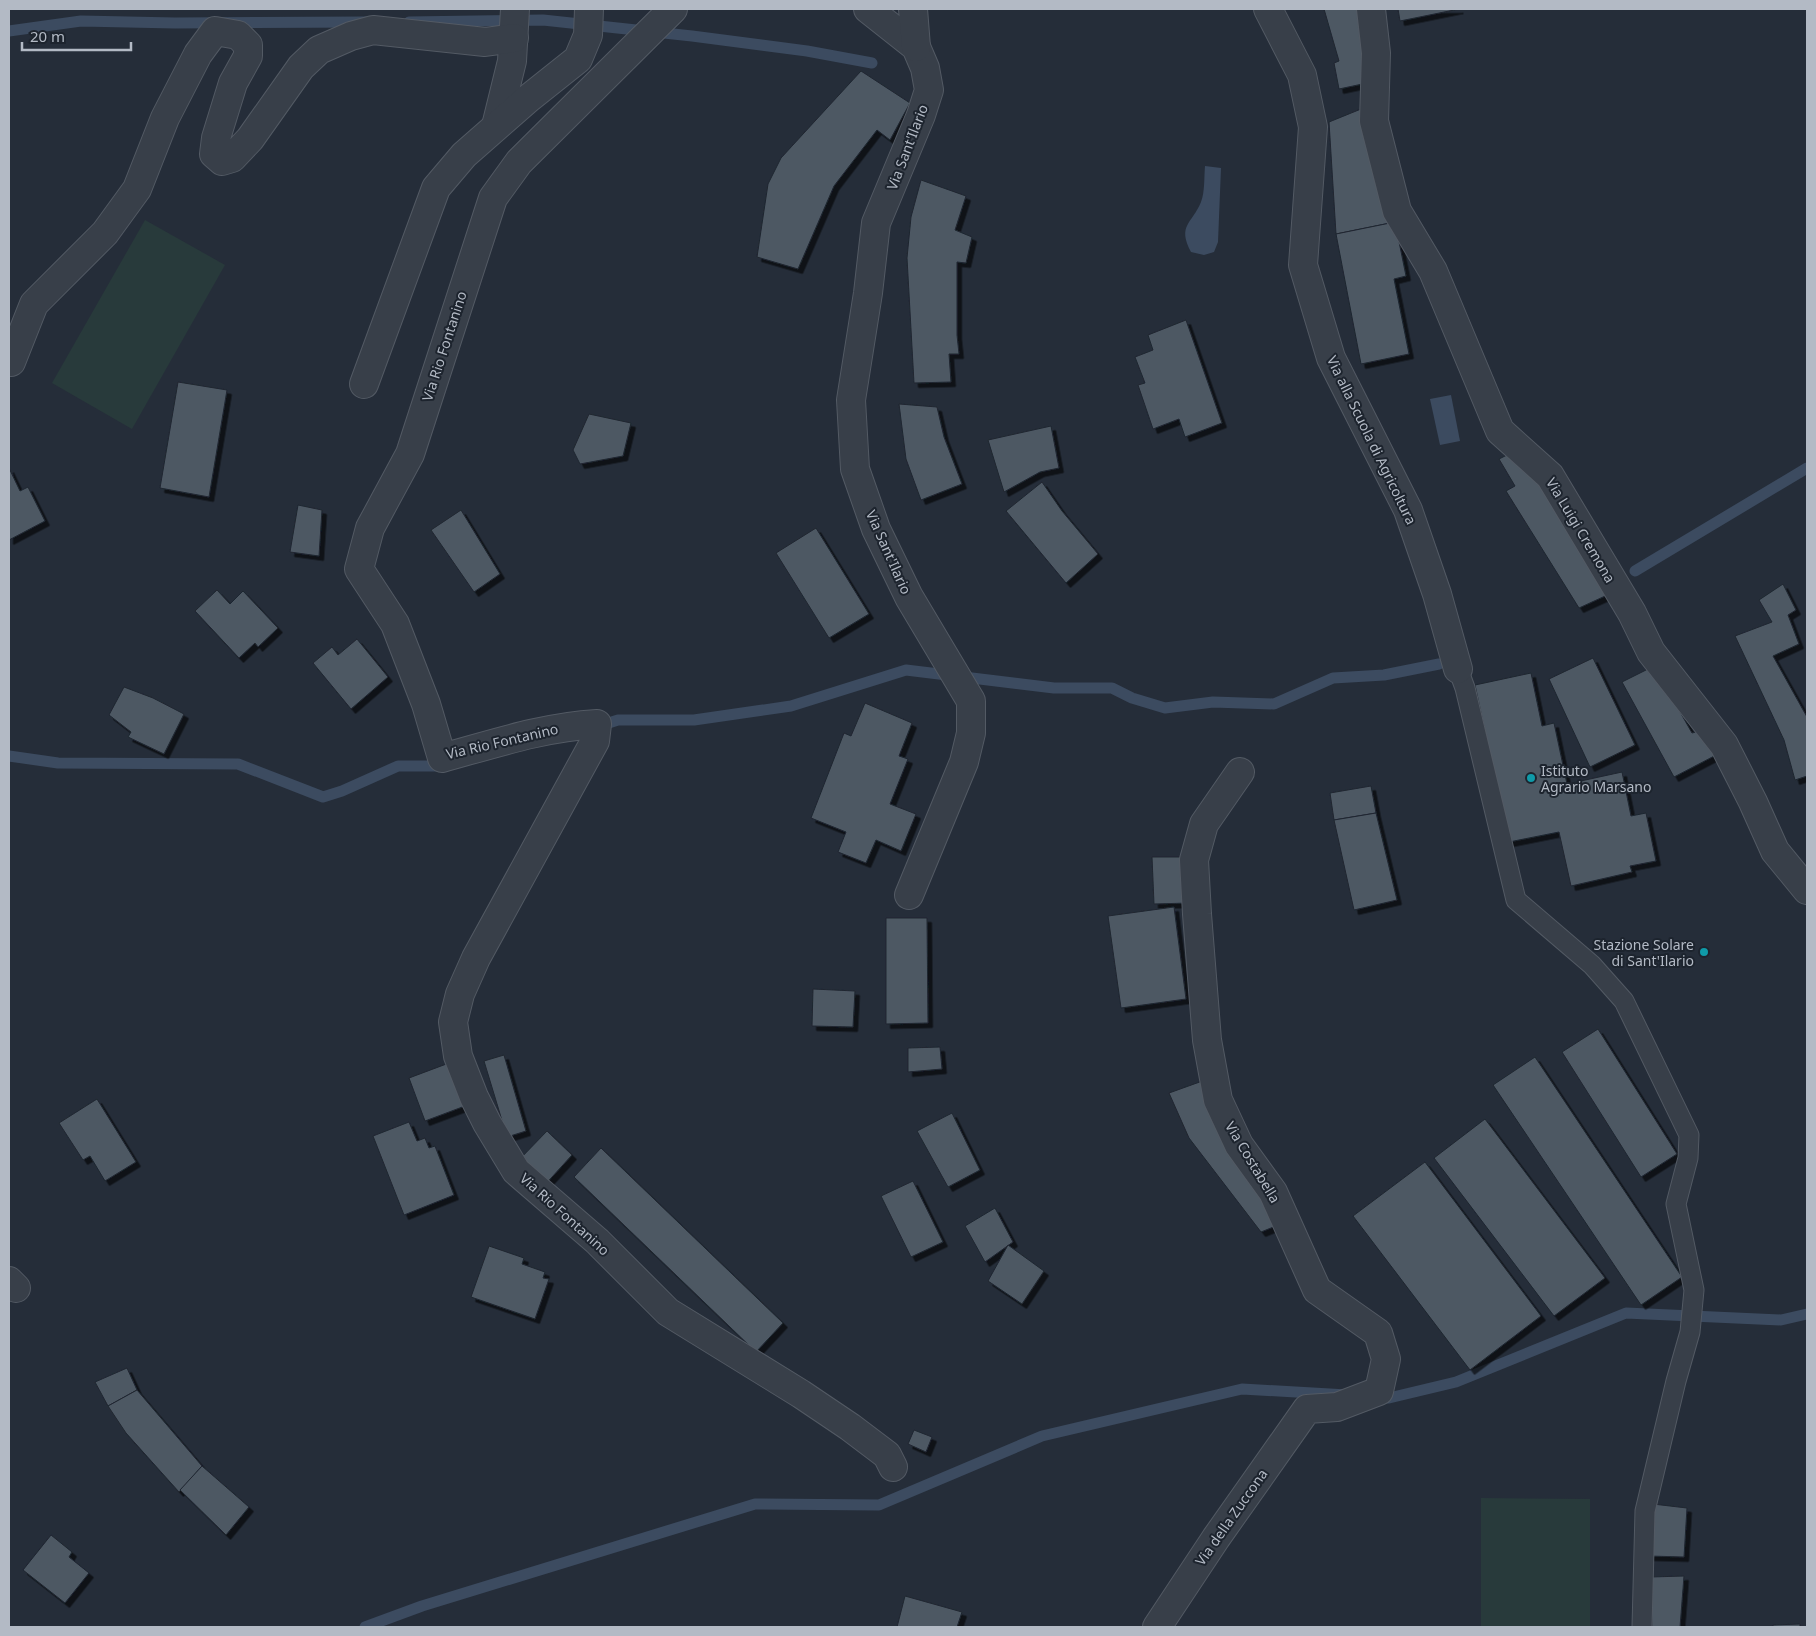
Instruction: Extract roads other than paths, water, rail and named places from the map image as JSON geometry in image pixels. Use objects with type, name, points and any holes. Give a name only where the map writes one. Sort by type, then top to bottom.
[{"type":"street","points":[[496,126],[512,61],[515,9]]},
{"type":"street","points":[[364,384],[436,188],[464,155],[496,126],[578,59],[588,35],[590,9]]},
{"type":"street","name":"Via Rio Fontanino","points":[[673,9],[519,162],[493,198],[410,454],[370,528],[359,569],[395,624],[426,704],[442,758],[547,730],[572,725],[597,724],[595,741],[476,958],[453,1022],[458,1056],[474,1097],[492,1131],[516,1171],[597,1241],[668,1312],[801,1394],[850,1427],[887,1456],[893,1467]]},
{"type":"street","name":"Via Sant'Ilario","points":[[868,9],[916,47],[925,68],[929,90],[921,115],[876,222],[868,293],[850,400],[855,469],[876,529],[909,597],[971,701],[971,734],[964,762],[909,895]]},
{"type":"street","points":[[913,9],[916,47]]},
{"type":"street","name":"Via alla Scuola di Agricoltura","points":[[1268,9],[1302,75],[1313,127],[1303,265],[1331,358],[1408,510],[1437,594],[1458,669]]},
{"type":"street","name":"Via Luigi Cremona","points":[[1371,9],[1376,53],[1374,121],[1397,211],[1432,271],[1500,431],[1550,476],[1632,614],[1651,652],[1724,745],[1775,851],[1807,890]]},
{"type":"street","points":[[11,362],[34,304],[105,233],[137,189],[165,118],[198,54],[215,31],[238,35],[248,45],[248,56],[233,83],[216,138],[214,154],[222,161],[232,158],[250,139],[301,67],[319,50],[351,36],[373,30],[485,42],[514,38]]},
{"type":"street","name":"Via Costabella","points":[[1240,772],[1204,824],[1194,860],[1207,1040],[1218,1100],[1239,1145],[1273,1192],[1317,1290],[1378,1334],[1386,1359],[1379,1391],[1338,1407],[1307,1409]]},
{"type":"street","name":"Via della Zuccona","points":[[1157,1627],[1216,1538],[1307,1409]]},
{"type":"lane","points":[[1458,669],[1465,688],[1516,900],[1592,965],[1624,1001],[1689,1135],[1688,1158],[1676,1204],[1694,1290],[1690,1332],[1676,1381],[1645,1510],[1642,1627]]},
{"type":"water","points":[[1205,166],[1221,168],[1218,242],[1214,252],[1204,255],[1191,252],[1185,236],[1187,225],[1201,202],[1204,189]]},
{"type":"water","points":[[1451,395],[1460,441],[1440,445],[1430,399]]},
{"type":"waterway","points":[[409,22],[543,20],[807,51],[872,63]]},
{"type":"waterway","points":[[9,31],[81,21],[175,23],[366,22]]},
{"type":"waterway","points":[[1635,571],[1807,468]]},
{"type":"waterway","points":[[596,727],[618,720],[694,720],[791,706],[906,670],[1054,688],[1112,688],[1132,698],[1165,708],[1213,702],[1274,704],[1333,678],[1384,675],[1439,664]]},
{"type":"waterway","points":[[9,756],[58,763],[238,764],[323,797],[342,791],[398,766],[445,766]]},
{"type":"waterway","points":[[1375,1397],[1389,1398],[1456,1382],[1626,1313],[1781,1320],[1807,1314]]},
{"type":"waterway","points":[[365,1627],[422,1606],[755,1504],[879,1505],[1042,1436],[1242,1389],[1347,1395]]},
{"type":"place","name":"Istituto Agrario Marsano","points":[[1531,778]]},
{"type":"place","name":"Stazione Solare di Sant'Ilario","points":[[1704,952]]}]
